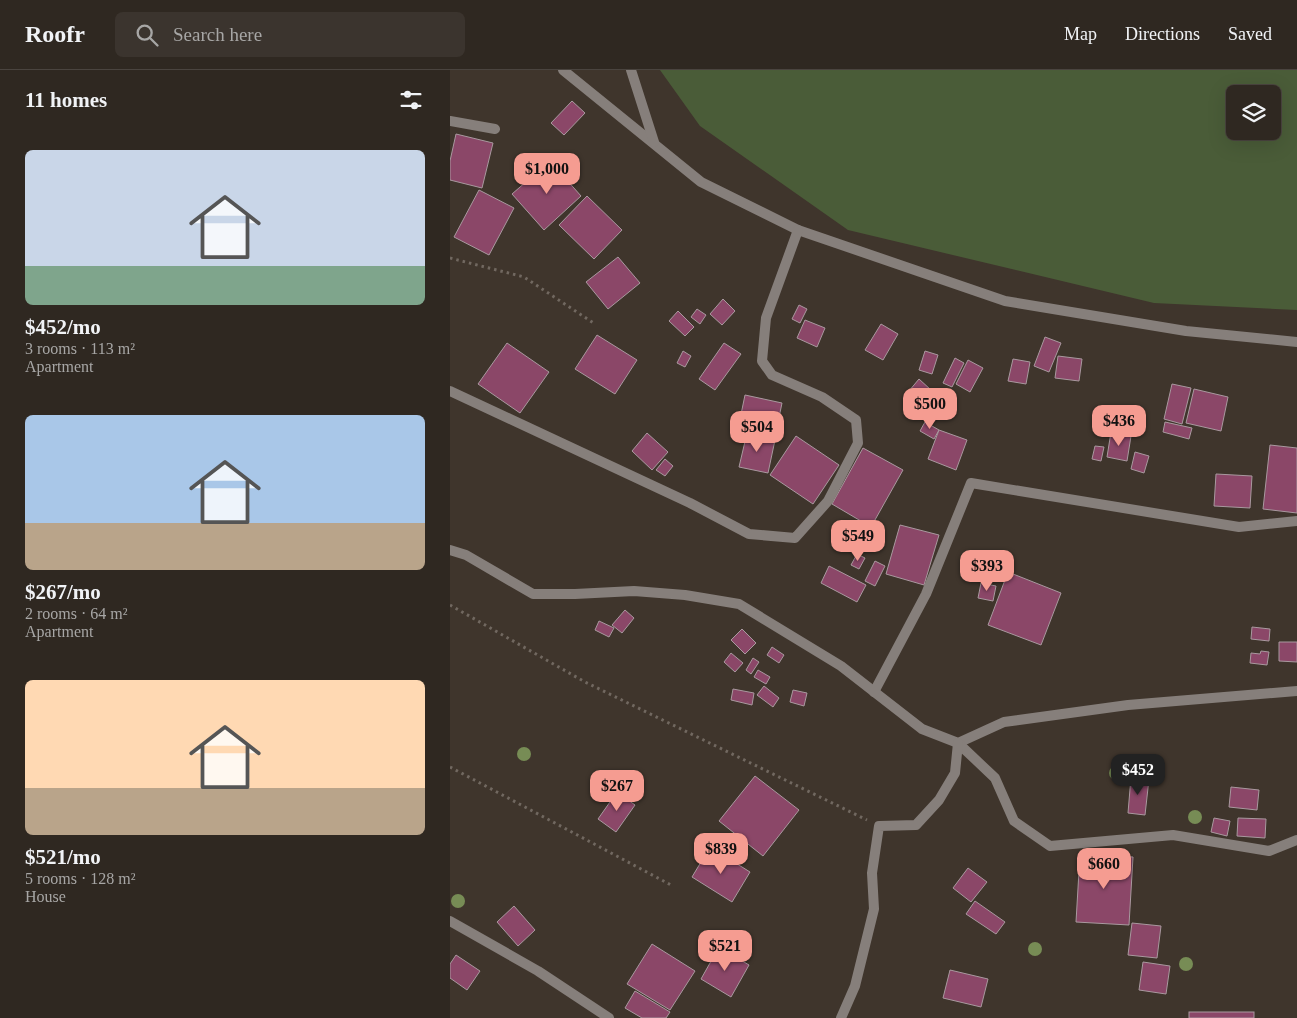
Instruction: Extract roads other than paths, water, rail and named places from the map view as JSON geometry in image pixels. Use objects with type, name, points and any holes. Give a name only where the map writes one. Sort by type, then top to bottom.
[{"type":"street","points":[[563,70],[701,182],[798,230],[1005,301],[1186,331],[1297,342]]},
{"type":"street","points":[[631,70],[654,142]]},
{"type":"street","points":[[450,121],[495,129]]},
{"type":"street","points":[[450,391],[690,503],[749,534],[795,538],[828,501],[858,443],[856,420],[822,397],[772,375],[762,361],[766,318],[798,230]]},
{"type":"street","points":[[874,692],[926,594],[971,483],[1239,527],[1297,521]]},
{"type":"street","points":[[450,550],[466,555],[533,594],[634,591],[686,595],[739,604],[841,666],[922,728],[958,743],[995,778],[1014,821],[1050,846],[1173,835],[1269,851],[1297,840]]},
{"type":"street","points":[[958,743],[1004,722],[1128,705],[1297,691]]},
{"type":"street","points":[[841,1018],[855,986],[874,909],[872,873],[879,826],[916,825],[939,800],[955,773],[958,743]]},
{"type":"street","points":[[450,921],[538,971],[609,1018]]}]
